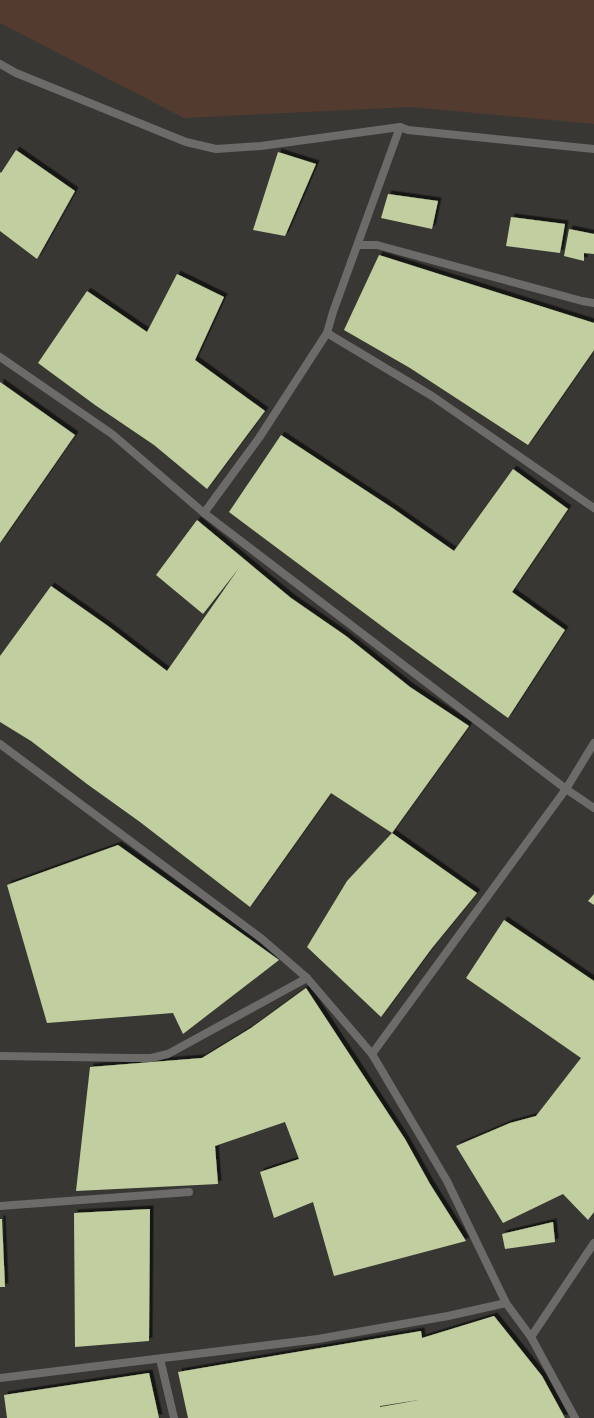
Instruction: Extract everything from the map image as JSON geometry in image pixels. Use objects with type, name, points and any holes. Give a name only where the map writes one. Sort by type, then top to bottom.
[{"type":"street","points":[[0,64],[186,142],[216,149],[261,146],[400,127],[408,130],[594,150]]},
{"type":"street","points":[[204,513],[259,438],[327,333],[333,312],[400,127]]},
{"type":"street","points":[[358,245],[377,245],[594,303]]},
{"type":"street","points":[[327,333],[432,396],[594,508]]},
{"type":"street","points":[[0,357],[112,434],[204,513],[566,789],[594,808]]},
{"type":"street","points":[[0,744],[262,940],[307,978],[372,1054],[448,1181],[506,1303],[531,1337],[574,1418]]},
{"type":"street","points":[[372,1054],[566,789],[594,744]]},
{"type":"street","points":[[0,1056],[151,1058],[168,1054],[307,978]]},
{"type":"street","points":[[0,1206],[189,1192]]},
{"type":"street","points":[[531,1337],[594,1243]]},
{"type":"street","points":[[0,1378],[318,1339],[448,1316],[506,1303]]},
{"type":"street","points":[[160,1359],[174,1418]]},
{"type":"shaded area","points":[[0,0],[594,0],[594,124],[411,107],[184,118],[0,23]]},
{"type":"building","points":[[16,150],[75,191],[37,259],[0,231],[0,172],[1,173]]},
{"type":"building","points":[[278,152],[316,164],[285,236],[253,230]]},
{"type":"building","points":[[388,194],[438,201],[432,229],[381,218]]},
{"type":"building","points":[[511,217],[565,224],[560,253],[506,246]]},
{"type":"building","points":[[569,229],[594,234],[594,254],[584,253],[584,261],[564,256]]},
{"type":"building","points":[[379,255],[594,323],[594,350],[528,445],[410,368],[344,330]]},
{"type":"building","points":[[177,274],[224,297],[195,360],[265,411],[207,489],[154,445],[95,405],[38,363],[87,291],[147,332]]},
{"type":"building","points":[[0,382],[75,435],[0,543]]},
{"type":"building","points":[[281,435],[394,509],[454,551],[513,469],[568,509],[512,592],[565,630],[508,718],[229,512]]},
{"type":"building","points":[[197,520],[291,598],[346,636],[410,687],[469,726],[392,833],[331,793],[250,907],[140,822],[31,741],[0,722],[0,656],[51,586],[108,626],[167,671],[239,568],[203,614],[156,575]]},
{"type":"building","points":[[392,833],[477,893],[432,948],[381,1017],[307,947],[347,881]]},
{"type":"building","points":[[118,845],[279,960],[183,1034],[173,1013],[47,1023],[7,885]]},
{"type":"building","points":[[594,894],[594,905],[588,901]]},
{"type":"building","points":[[504,920],[594,981],[594,1212],[588,1220],[563,1194],[503,1223],[456,1146],[510,1123],[536,1116],[581,1058],[466,978]]},
{"type":"building","points":[[306,988],[405,1139],[430,1184],[466,1241],[334,1276],[313,1202],[274,1218],[260,1172],[299,1159],[285,1122],[215,1146],[218,1184],[76,1191],[90,1067],[202,1058],[251,1028]]},
{"type":"building","points":[[150,1209],[149,1341],[75,1347],[74,1213]]},
{"type":"building","points":[[0,1219],[2,1219],[5,1287],[0,1287]]},
{"type":"building","points":[[553,1222],[555,1242],[505,1249],[502,1234]]},
{"type":"building","points":[[494,1316],[542,1376],[565,1418],[188,1418],[178,1372],[421,1331],[422,1338]],"holes":[[[418,1400],[380,1407],[380,1406]]]},
{"type":"building","points":[[149,1373],[159,1418],[7,1418],[4,1395]]}]
